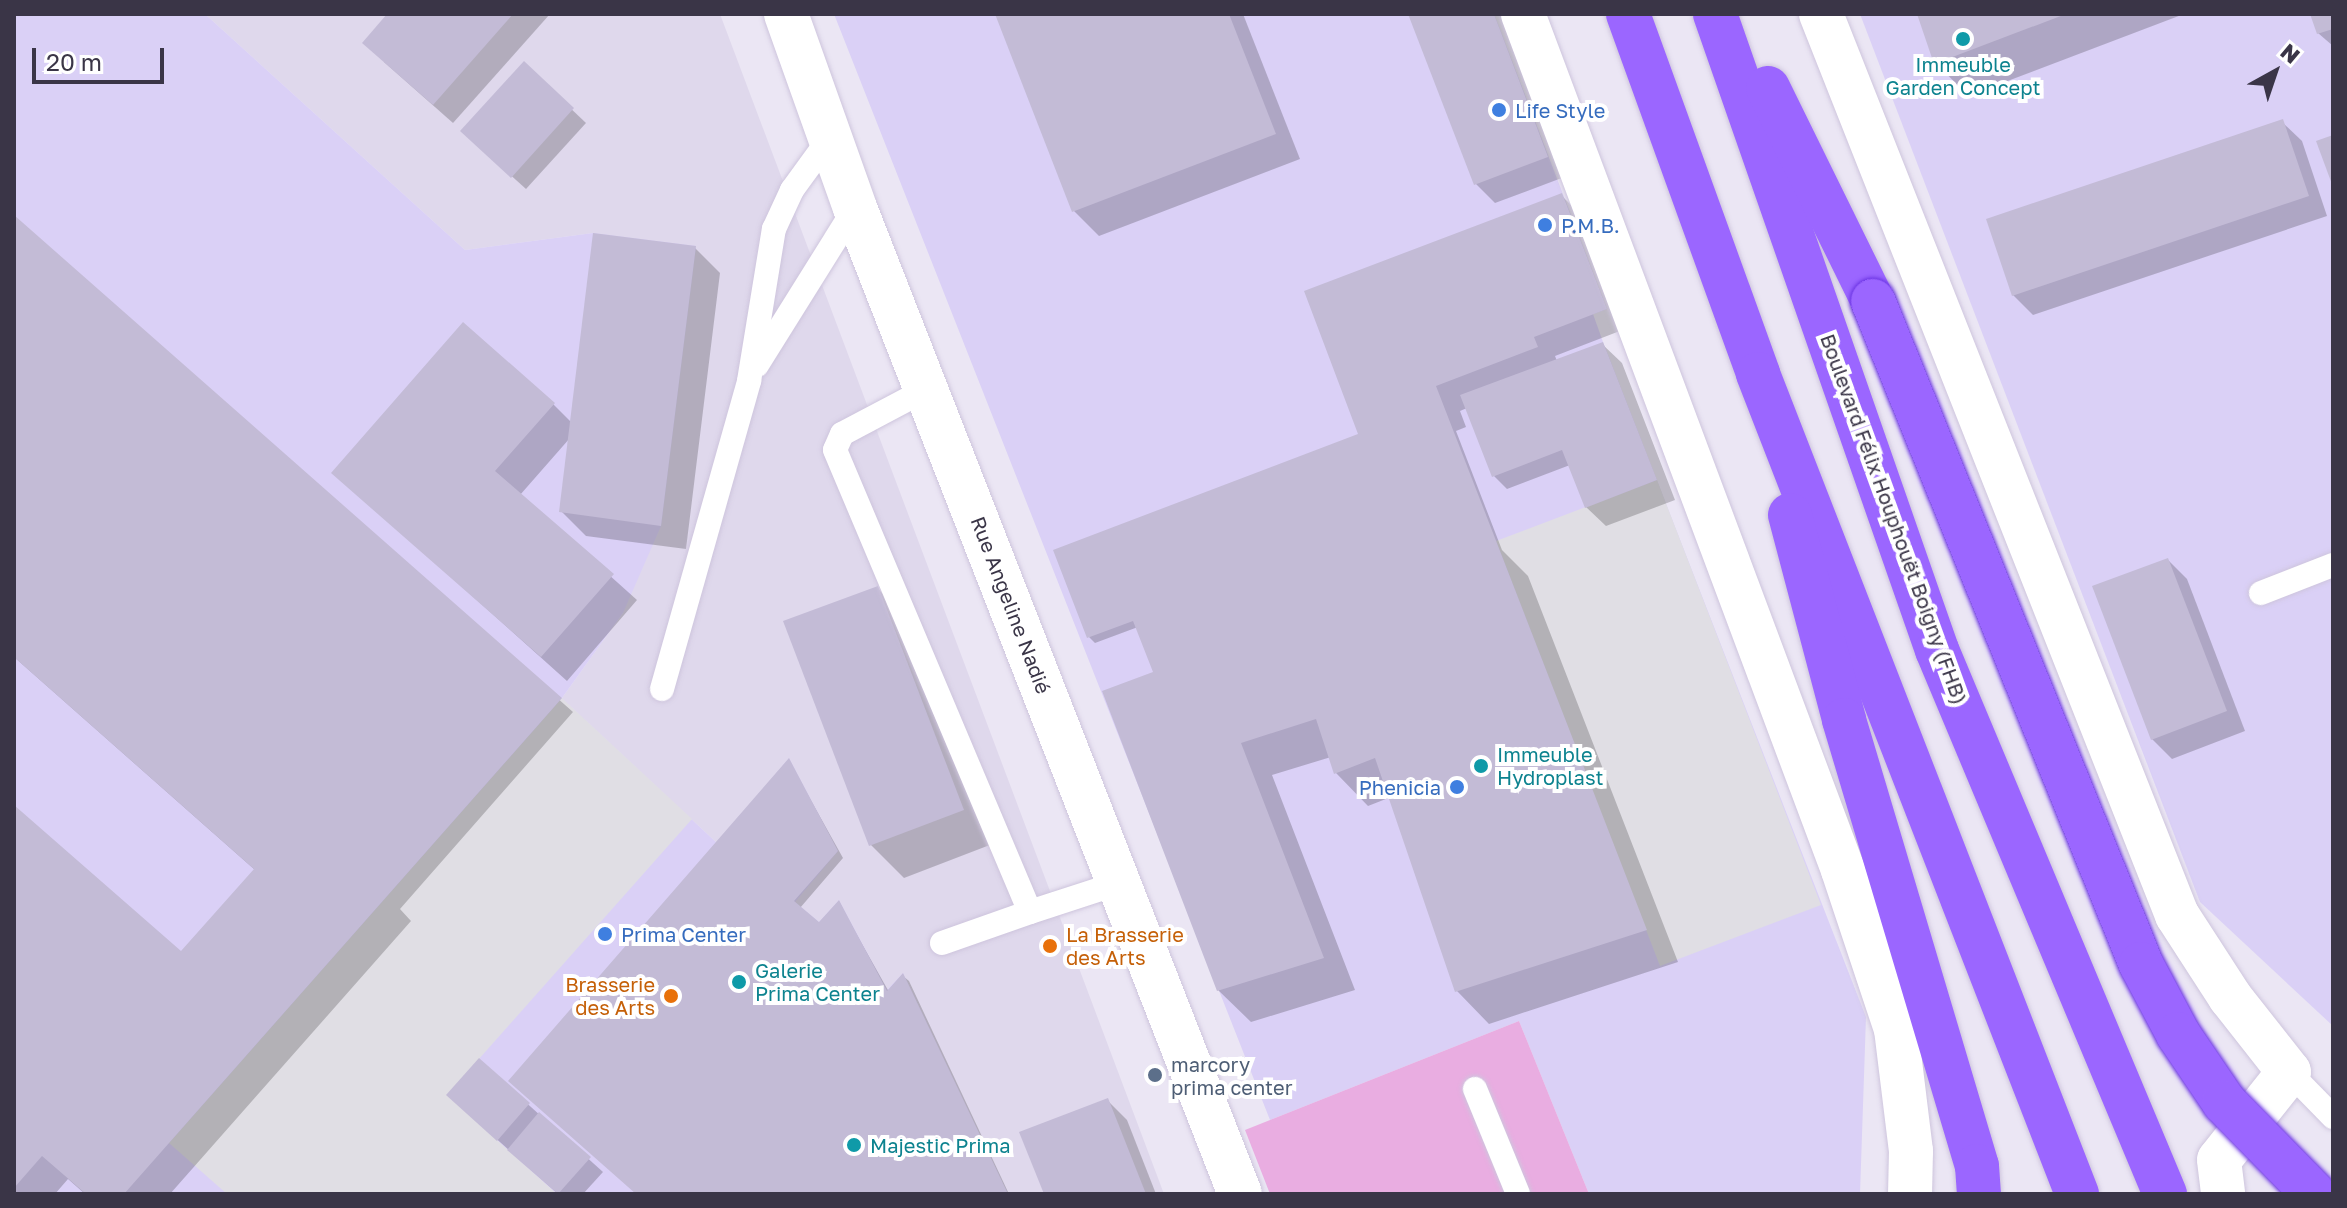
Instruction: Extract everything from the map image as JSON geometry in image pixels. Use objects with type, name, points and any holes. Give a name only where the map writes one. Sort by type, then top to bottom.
[{"type":"highway","points":[[1628,14],[1758,374],[2077,1194]]},
{"type":"highway","name":"Boulevard Félix Houphouët Boigny (FHB)","points":[[1715,14],[1937,650],[2165,1194]]},
{"type":"highway","points":[[1733,14],[1873,301],[2141,964],[2178,1034],[2224,1102],[2314,1194]]},
{"type":"highway","points":[[1758,374],[1844,720],[1978,1180]]},
{"type":"street","name":"Rue Angeline Nadié","points":[[786,14],[832,135],[855,208],[1240,1194]]},
{"type":"street","points":[[1523,14],[1843,870],[1896,1029],[1911,1151],[1910,1194]]},
{"type":"street","points":[[1821,14],[2177,915],[2230,997],[2289,1072],[2219,1160],[2223,1194]]},
{"type":"lane","points":[[662,689],[749,381],[774,229],[792,190],[832,135]]},
{"type":"lane","points":[[749,381],[855,208]]},
{"type":"lane","points":[[927,389],[842,434],[835,450],[1030,912]]},
{"type":"lane","points":[[2261,593],[2333,565]]},
{"type":"lane","points":[[942,943],[1119,883]]},
{"type":"lane","points":[[2289,1072],[2333,1117]]},
{"type":"lane","points":[[1475,1089],[1518,1194]]},
{"type":"shaded area","points":[[14,14],[205,14],[465,250],[593,233],[696,246],[661,526],[623,613],[562,698],[718,844],[789,758],[838,851],[795,902],[819,922],[839,900],[887,990],[903,973],[1008,1194],[14,1194]]},
{"type":"shaded area","points":[[205,14],[720,14],[1164,1194],[1008,1194],[903,973],[887,991],[839,900],[819,922],[718,844],[562,698],[623,613],[593,233],[465,250]]},
{"type":"shaded area","points":[[834,14],[1494,14],[1607,309],[1593,314],[1603,342],[1866,1017],[1860,1194],[1589,1194],[1519,1021],[1270,1120]]},
{"type":"shaded area","points":[[1860,14],[2333,14],[2333,1026],[2200,902]]},
{"type":"shaded area","points":[[1657,480],[1821,905],[1660,966],[1496,541]]},
{"type":"shaded area","points":[[562,698],[692,819],[447,1095],[557,1194],[227,1194],[169,1143]]},
{"type":"shaded area","points":[[1519,1021],[1589,1194],[1270,1194],[1245,1130]]},
{"type":"building","points":[[387,14],[513,14],[433,105],[362,43]]},
{"type":"building","points":[[995,14],[1229,14],[1276,134],[1072,212]]},
{"type":"building","points":[[1408,14],[1494,14],[1548,157],[1474,185]]},
{"type":"building","name":"Immeuble Garden Concept","points":[[1917,14],[2066,14],[1934,64]]},
{"type":"building","points":[[2310,14],[2333,14],[2333,29],[2317,34]]},
{"type":"building","points":[[524,61],[574,108],[511,178],[460,131]]},
{"type":"building","points":[[2283,119],[2309,196],[2012,296],[1986,219]]},
{"type":"building","points":[[2333,135],[2333,187],[2316,141]]},
{"type":"building","points":[[1562,193],[1607,309],[1534,337],[1538,347],[1436,386],[1647,930],[1455,992],[1375,758],[1334,774],[1316,719],[1241,743],[1324,958],[1217,991],[1102,691],[1153,672],[1133,621],[1087,638],[1053,550],[1358,434],[1304,291]]},
{"type":"building","points":[[14,215],[562,698],[124,1194],[86,1194],[42,1156],[14,1188],[14,805],[181,951],[254,869],[14,657]]},
{"type":"building","points":[[593,233],[696,246],[661,526],[559,512]]},
{"type":"building","points":[[463,322],[555,403],[495,471],[614,574],[541,657],[331,473]]},
{"type":"building","points":[[1603,342],[1657,480],[1585,508],[1562,450],[1492,477],[1460,395]]},
{"type":"building","points":[[2168,558],[2227,711],[2151,740],[2092,586]]},
{"type":"building","points":[[878,586],[964,810],[869,846],[783,621]]},
{"type":"building","name":"Galerie Prima Center","points":[[789,758],[838,851],[794,901],[819,922],[839,900],[887,991],[903,973],[1008,1194],[636,1194],[508,1081]]},
{"type":"building","points":[[479,1058],[530,1103],[497,1141],[446,1095]]},
{"type":"building","points":[[1108,1098],[1146,1194],[1044,1194],[1019,1132]]},
{"type":"building","points":[[539,1112],[591,1157],[558,1194],[507,1150]]},
{"type":"place","name":"Immeuble Garden Concept","points":[[1963,39]]},
{"type":"place","name":"Life Style","points":[[1499,110]]},
{"type":"place","name":"P.M.B.","points":[[1545,225]]},
{"type":"place","name":"Immeuble Hydroplast","points":[[1481,766]]},
{"type":"place","name":"Phenicia","points":[[1457,787]]},
{"type":"place","name":"Prima Center","points":[[605,934]]},
{"type":"place","name":"La Brasserie des Arts","points":[[1050,946]]},
{"type":"place","name":"Galerie Prima Center","points":[[739,982]]},
{"type":"place","name":"Brasserie des Arts","points":[[671,996]]},
{"type":"place","name":"marcory prima center","points":[[1155,1075]]},
{"type":"place","name":"Majestic Prima","points":[[854,1145]]}]
